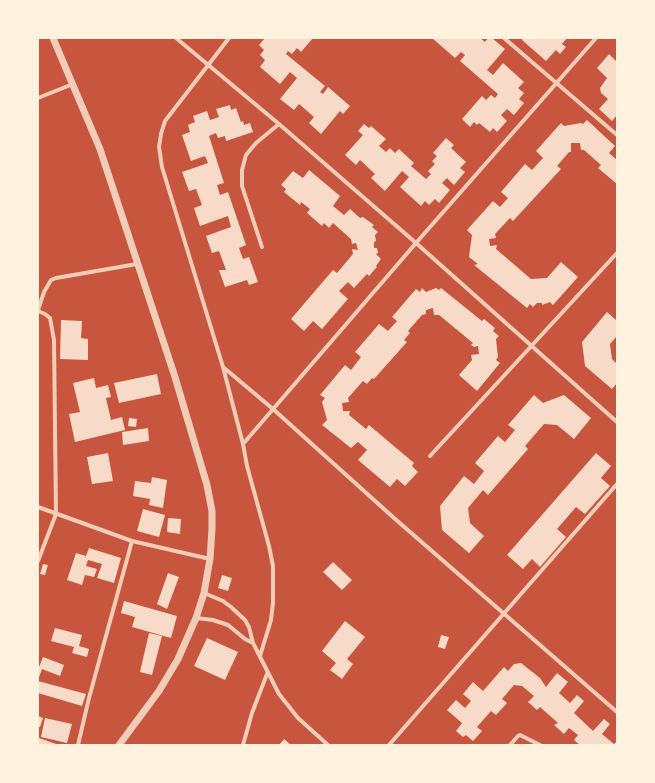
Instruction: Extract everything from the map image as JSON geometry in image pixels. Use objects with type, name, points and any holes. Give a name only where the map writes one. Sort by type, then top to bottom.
[{"type":"street","points":[[53,38],[100,149],[175,377],[207,485],[212,512],[210,559],[204,593],[196,618],[178,659],[159,691],[119,745]]},
{"type":"street","points":[[176,38],[279,124],[416,243],[617,422]]},
{"type":"street","points":[[229,38],[165,121],[160,134],[159,147],[162,167],[222,367],[269,546],[272,566],[273,603],[271,620],[260,656]]},
{"type":"street","points":[[504,38],[617,135]]},
{"type":"street","points":[[243,444],[416,243],[596,38]]},
{"type":"street","points":[[38,98],[73,84]]},
{"type":"street","points":[[262,246],[242,186],[242,170],[246,155],[256,143],[279,124]]},
{"type":"street","points":[[430,456],[617,253]]},
{"type":"street","points":[[38,561],[56,514],[54,340],[50,318],[38,310],[44,292],[51,280],[56,278],[137,264]]},
{"type":"street","points":[[222,367],[273,409],[394,518],[617,712]]},
{"type":"street","points":[[389,745],[617,484]]},
{"type":"street","points":[[38,508],[132,541],[210,559]]},
{"type":"street","points":[[78,745],[89,698],[132,541]]},
{"type":"street","points":[[204,593],[223,601],[239,614],[249,627],[253,643],[267,674],[279,694],[293,712],[328,745]]},
{"type":"street","points":[[196,618],[213,620],[228,625],[245,639],[253,643]]},
{"type":"street","points":[[244,745],[252,713],[267,674]]},
{"type":"street","points":[[510,745],[520,735],[540,745]]},
{"type":"building","points":[[265,38],[313,38],[301,52],[297,48],[292,54],[288,51],[286,54],[325,86],[320,92],[323,94],[328,87],[350,106],[343,114],[340,111],[321,134],[309,123],[314,117],[299,104],[294,110],[280,99],[297,78],[290,72],[280,84],[260,67],[265,60],[260,55],[264,50],[259,45]]},
{"type":"building","points":[[432,38],[480,38],[485,42],[488,38],[492,38],[505,49],[487,70],[493,75],[503,63],[524,82],[518,88],[524,93],[519,99],[524,103],[514,115],[507,109],[501,115],[507,121],[497,132],[493,128],[490,132],[479,123],[477,125],[474,122],[470,127],[462,119],[482,96],[486,100],[491,95],[495,98],[498,94],[460,61],[465,55],[461,52],[455,58]]},
{"type":"building","points":[[523,38],[567,38],[562,44],[566,47],[560,54],[556,50],[546,61],[522,40]]},
{"type":"building","points":[[609,54],[617,62],[617,115],[612,121],[599,109],[608,99],[601,93],[600,88],[607,78],[597,68]]},
{"type":"building","points":[[230,105],[231,110],[236,108],[241,122],[243,121],[244,125],[250,123],[253,132],[226,141],[225,136],[218,138],[216,133],[209,136],[224,183],[217,185],[220,195],[228,192],[246,245],[239,248],[243,259],[249,257],[258,282],[249,285],[247,280],[225,287],[219,270],[226,270],[219,251],[212,253],[206,236],[231,227],[228,216],[200,226],[194,208],[202,205],[196,189],[189,191],[182,172],[208,163],[205,156],[191,161],[182,135],[190,132],[188,125],[195,122],[193,116],[207,111],[210,120],[219,117],[216,109]]},
{"type":"building","points":[[587,120],[615,146],[609,153],[617,160],[617,184],[598,168],[601,165],[584,150],[581,150],[580,143],[571,143],[571,152],[569,152],[557,166],[561,169],[513,221],[510,218],[495,234],[496,238],[489,239],[490,246],[497,245],[496,249],[531,279],[547,278],[561,262],[578,277],[553,305],[550,302],[542,305],[542,303],[537,303],[533,307],[530,304],[527,308],[474,265],[478,264],[469,257],[472,235],[467,230],[493,201],[500,207],[508,198],[501,192],[525,164],[532,170],[543,158],[536,151],[561,123],[564,126],[581,123],[583,124]]},
{"type":"building","points":[[364,124],[369,128],[371,126],[386,139],[379,146],[386,152],[390,148],[395,153],[399,149],[414,163],[411,166],[426,179],[431,174],[428,171],[435,164],[432,161],[437,156],[433,153],[446,138],[454,145],[451,148],[466,162],[460,168],[465,172],[454,185],[447,178],[442,183],[450,190],[439,203],[435,199],[429,205],[425,201],[421,206],[400,187],[409,177],[402,171],[385,191],[371,178],[375,174],[360,160],[356,165],[345,155],[363,135],[358,131]]},
{"type":"building","points":[[309,170],[340,196],[333,206],[344,215],[350,209],[360,218],[363,217],[374,225],[372,227],[378,232],[375,235],[376,241],[374,242],[374,248],[377,248],[378,253],[376,254],[381,259],[376,266],[377,267],[369,276],[367,274],[354,288],[348,282],[339,291],[348,299],[322,329],[313,321],[304,331],[291,319],[333,270],[337,273],[353,254],[352,249],[358,250],[356,243],[352,244],[351,239],[333,223],[329,228],[324,223],[322,226],[307,213],[310,209],[301,202],[300,205],[284,192],[286,189],[281,185],[293,171],[303,178]]},
{"type":"building","points":[[422,288],[426,292],[436,288],[439,290],[441,288],[482,321],[484,319],[495,328],[493,331],[499,336],[496,339],[498,357],[496,360],[500,363],[477,391],[459,375],[472,360],[471,355],[479,354],[478,346],[474,347],[471,345],[473,343],[439,315],[434,315],[433,308],[426,310],[426,314],[422,315],[408,331],[410,333],[404,340],[407,342],[374,379],[372,378],[367,384],[363,381],[348,398],[349,402],[342,403],[343,411],[350,411],[349,415],[366,429],[369,425],[414,463],[412,466],[418,472],[405,486],[397,479],[390,487],[358,460],[367,450],[358,442],[351,448],[322,425],[327,420],[322,402],[325,398],[320,395],[345,365],[351,370],[361,357],[355,352],[379,324],[388,331],[397,321],[392,317],[416,289],[420,292]]},
{"type":"building","points":[[607,312],[616,320],[617,318],[617,336],[610,344],[612,359],[617,364],[617,383],[612,389],[585,366],[582,342]]},
{"type":"building","points":[[61,320],[82,321],[81,338],[88,339],[88,360],[60,359]]},
{"type":"building","points":[[157,374],[161,394],[119,403],[114,383]]},
{"type":"building","points":[[94,378],[96,388],[108,385],[111,397],[106,398],[111,420],[122,417],[125,430],[75,442],[69,414],[80,412],[73,383]]},
{"type":"building","points":[[534,395],[543,403],[564,395],[591,418],[574,439],[557,425],[544,424],[525,446],[528,449],[488,495],[483,490],[468,508],[470,523],[484,536],[469,553],[442,530],[440,506],[464,476],[474,484],[484,471],[475,463],[498,436],[505,442],[515,430],[508,425]]},
{"type":"building","points":[[129,418],[137,419],[136,427],[128,426]]},
{"type":"building","points":[[148,428],[149,441],[123,445],[122,432]]},
{"type":"building","points":[[108,453],[113,481],[92,484],[87,457]]},
{"type":"building","points":[[596,453],[611,466],[601,478],[610,486],[585,514],[576,507],[557,529],[566,537],[540,567],[532,559],[523,569],[507,555]]},
{"type":"building","points":[[152,477],[167,480],[163,508],[149,505],[150,499],[133,496],[135,481],[151,483]]},
{"type":"building","points":[[143,509],[165,515],[159,537],[137,531]]},
{"type":"building","points":[[168,518],[181,519],[180,534],[167,532]]},
{"type":"building","points":[[89,548],[121,558],[114,583],[97,578],[102,564],[88,560],[86,566],[97,569],[94,577],[85,575],[82,585],[67,580],[76,553],[86,556]]},
{"type":"building","points":[[333,562],[352,580],[342,590],[323,572]]},
{"type":"building","points":[[43,564],[48,565],[45,575],[40,574]]},
{"type":"building","points":[[168,573],[179,577],[167,609],[157,604]]},
{"type":"building","points":[[222,575],[232,578],[228,591],[218,588]]},
{"type":"building","points":[[124,601],[177,616],[171,638],[132,627],[135,617],[121,613]]},
{"type":"building","points":[[345,621],[365,637],[347,659],[353,664],[342,679],[330,670],[336,663],[322,651]]},
{"type":"building","points":[[55,628],[82,635],[79,646],[89,649],[87,657],[72,653],[74,647],[51,641]]},
{"type":"building","points":[[149,633],[162,636],[152,675],[140,672]]},
{"type":"building","points":[[441,635],[449,637],[445,649],[438,647]]},
{"type":"building","points":[[207,638],[238,652],[225,680],[194,666]]},
{"type":"building","points":[[43,657],[64,665],[60,676],[42,669],[38,680],[38,666],[39,667]]},
{"type":"building","points":[[521,663],[540,678],[546,687],[557,673],[568,682],[559,693],[570,703],[577,695],[584,701],[574,713],[593,731],[604,719],[610,724],[602,734],[614,744],[617,741],[617,745],[580,745],[574,740],[578,735],[569,728],[564,734],[554,725],[558,723],[540,707],[537,710],[528,702],[534,696],[522,686],[514,685],[502,699],[507,703],[496,715],[491,711],[477,727],[482,731],[473,741],[466,735],[463,737],[456,731],[462,723],[447,710],[456,700],[465,708],[471,701],[463,694],[473,682],[483,691],[504,667],[508,671],[514,664]]},
{"type":"building","points":[[38,681],[86,694],[82,706],[38,693]]},
{"type":"building","points":[[38,716],[43,718],[40,727],[38,727]]},
{"type":"building","points":[[45,718],[72,724],[67,743],[41,737]]},
{"type":"building","points":[[39,738],[59,745],[38,745]]},
{"type":"building","points":[[284,739],[291,745],[279,745]]}]
